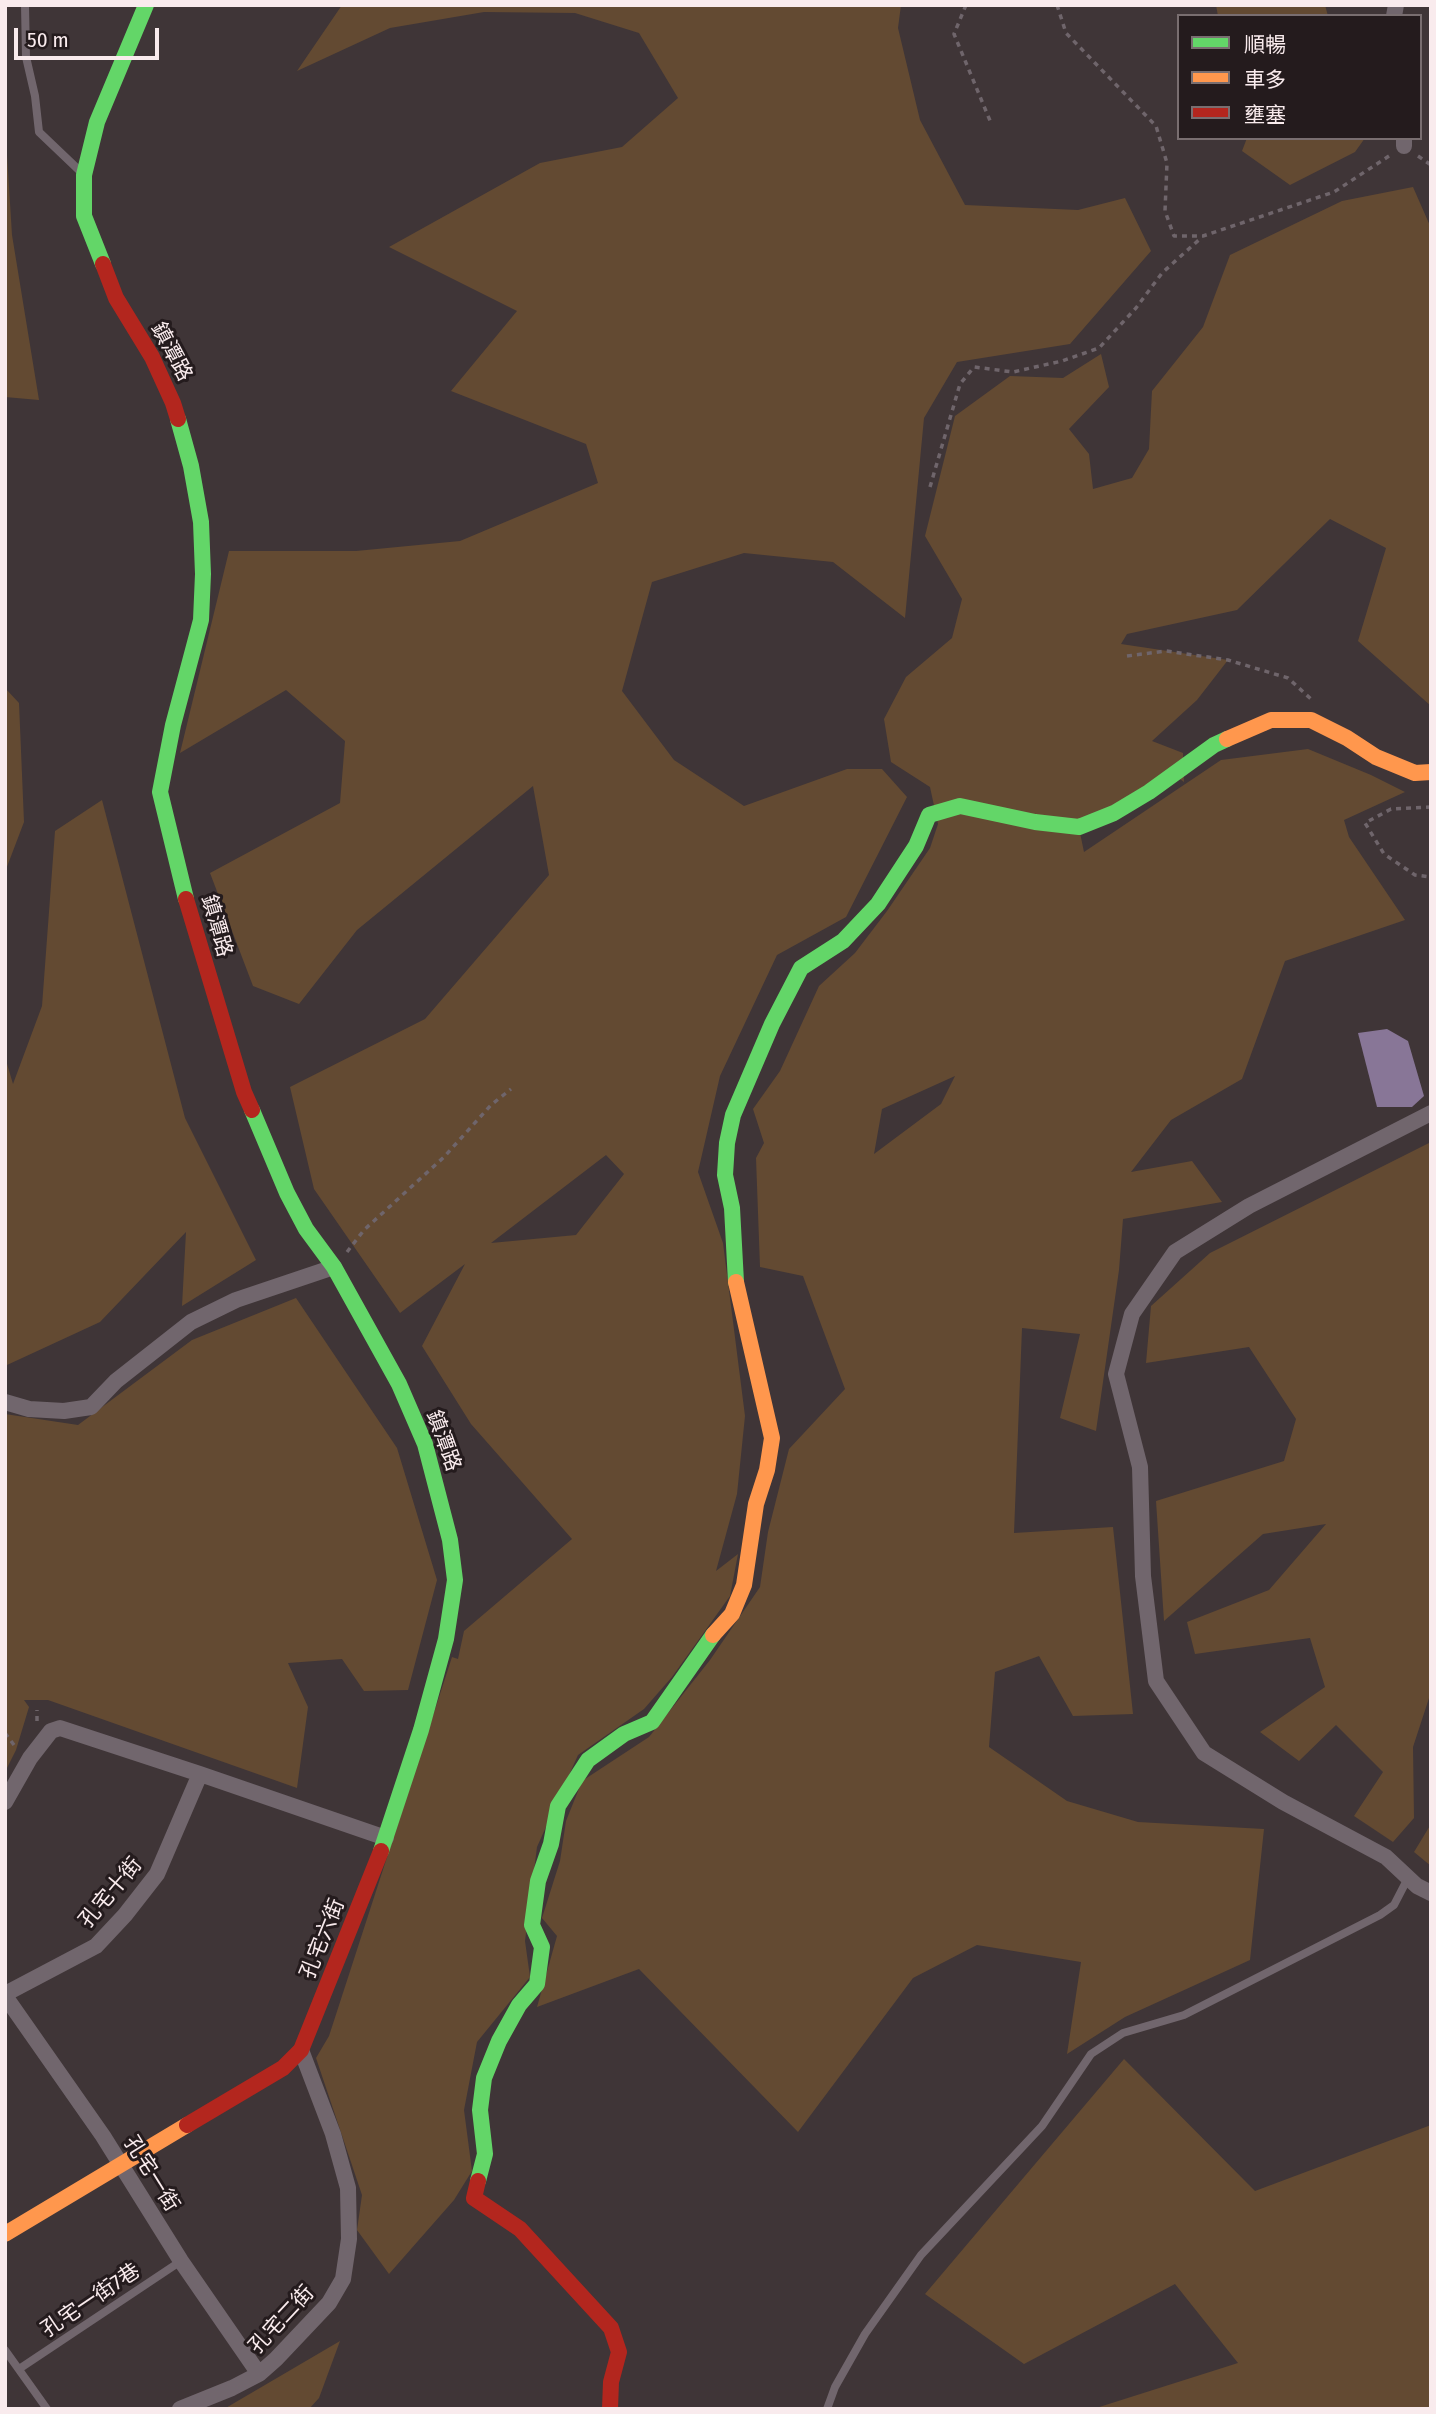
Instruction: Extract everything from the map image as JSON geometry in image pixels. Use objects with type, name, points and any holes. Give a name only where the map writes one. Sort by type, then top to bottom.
[{"type":"street","name":"鎮潭路","points":[[146,5],[97,122],[84,175],[85,216],[116,298],[152,357],[173,403],[191,466],[201,522],[201,620],[173,725],[160,792],[175,858],[244,1092],[287,1193],[306,1229],[334,1267],[399,1384],[425,1444],[448,1530],[455,1580],[443,1652],[386,1838]]},
{"type":"street","points":[[610,2409],[611,2382],[619,2352],[611,2328],[520,2229],[474,2198],[485,2154],[480,2110],[484,2078],[499,2041],[519,2005],[537,1984],[542,1947],[532,1925],[538,1881],[551,1844],[558,1806],[588,1760],[624,1734],[652,1722],[705,1644],[732,1614],[744,1586],[756,1504],[767,1470],[772,1438],[736,1284],[732,1208],[725,1175],[726,1154],[733,1115],[800,968],[843,941],[878,904],[916,846],[929,815],[960,806],[1035,822],[1079,827],[1114,813],[1149,792],[1213,745],[1271,720],[1311,720],[1376,757],[1415,773],[1431,772]]},
{"type":"street","points":[[1431,1113],[1249,1206],[1175,1252],[1132,1314],[1116,1374],[1140,1467],[1143,1576],[1156,1681],[1204,1753],[1283,1802],[1386,1857],[1408,1878],[1431,1894]]},
{"type":"street","points":[[5,1402],[29,1409],[64,1410],[91,1407],[116,1381],[191,1322],[236,1300],[334,1267]]},
{"type":"street","points":[[5,1802],[30,1758],[51,1731],[60,1728],[200,1773],[386,1838]]},
{"type":"street","name":"孔宅十街","points":[[5,1995],[96,1946],[125,1915],[157,1874],[200,1773]]},
{"type":"street","name":"孔宅六街","points":[[5,2234],[284,2068],[301,2050],[386,1838]]},
{"type":"street","name":"孔宅一街","points":[[5,1995],[259,2374]]},
{"type":"street","name":"孔宅二街","points":[[180,2409],[259,2374],[329,2304],[343,2279],[349,2239],[348,2188],[333,2134],[301,2050]]},
{"type":"lane","points":[[25,5],[26,57],[35,96],[39,132],[84,175]]},
{"type":"lane","points":[[827,2409],[835,2387],[865,2334],[921,2255],[1042,2126],[1091,2054],[1124,2034],[1184,2015],[1380,1915],[1394,1905],[1408,1878]]},
{"type":"lane","name":"孔宅一街7巷","points":[[19,2369],[181,2261]]},
{"type":"lane","points":[[5,2350],[47,2409]]},
{"type":"path","points":[[966,5],[954,34],[991,123]]},
{"type":"path","points":[[1057,5],[1066,33],[1156,126],[1167,163],[1165,211],[1174,236],[1203,236],[1334,192],[1404,142]]},
{"type":"path","points":[[930,487],[960,384],[974,366],[1013,372],[1062,361],[1099,348],[1136,308],[1162,273],[1203,236]]},
{"type":"path","points":[[1127,656],[1166,651],[1228,660],[1288,678],[1313,701]]},
{"type":"path","points":[[1431,807],[1391,809],[1365,823],[1384,854],[1415,875],[1431,877]]},
{"type":"path","points":[[334,1267],[364,1230],[444,1157],[491,1105],[511,1089]]},
{"type":"path","points":[[5,1733],[14,1745]]},
{"type":"shaded area","points":[[342,5],[901,5],[898,28],[920,120],[965,205],[1078,210],[1125,198],[1151,251],[1070,344],[957,362],[924,418],[905,618],[833,562],[744,553],[652,582],[622,691],[674,760],[744,806],[847,769],[882,769],[907,797],[846,917],[777,955],[720,1076],[698,1172],[723,1243],[745,1416],[737,1494],[716,1571],[738,1554],[730,1596],[672,1677],[644,1709],[578,1755],[537,1847],[525,1941],[530,1977],[477,2042],[464,2110],[472,2171],[454,2200],[389,2274],[357,2230],[362,2195],[316,2058],[329,2036],[452,1657],[458,1659],[464,1631],[572,1539],[471,1424],[422,1346],[465,1264],[400,1313],[314,1189],[290,1087],[425,1019],[549,875],[533,786],[357,930],[299,1004],[253,986],[210,873],[340,803],[345,741],[286,690],[180,753],[229,551],[356,551],[460,541],[598,483],[586,444],[451,391],[517,311],[389,247],[540,163],[622,147],[678,98],[639,33],[575,13],[484,12],[390,28],[297,71]],"holes":[[[606,1155],[624,1174],[576,1235],[491,1243]]]},
{"type":"shaded area","points":[[1216,5],[1325,5],[1327,14],[1218,14]]},
{"type":"shaded area","points":[[5,123],[12,235],[39,400],[5,397]]},
{"type":"shaded area","points":[[1246,140],[1364,140],[1355,152],[1290,185],[1242,151]]},
{"type":"shaded area","points":[[1413,187],[1431,228],[1431,706],[1358,641],[1386,548],[1330,519],[1237,610],[1127,634],[1121,644],[1228,660],[1197,700],[1152,741],[1183,753],[1184,782],[1173,774],[1079,828],[1084,852],[1221,760],[1308,749],[1405,792],[1344,820],[1349,837],[1405,920],[1285,961],[1242,1079],[1171,1120],[1131,1172],[1192,1161],[1222,1202],[1123,1219],[1119,1270],[1096,1431],[1060,1418],[1080,1334],[1022,1328],[1014,1533],[1113,1527],[1133,1714],[1073,1716],[1039,1656],[995,1672],[989,1747],[1067,1801],[1138,1822],[1264,1829],[1250,1960],[1125,2017],[1067,2054],[1081,1962],[977,1945],[913,1978],[798,2132],[639,1969],[537,2007],[557,1936],[542,1918],[560,1861],[566,1821],[582,1781],[649,1737],[710,1660],[760,1587],[768,1532],[789,1449],[845,1389],[803,1276],[760,1267],[756,1158],[764,1143],[753,1109],[780,1071],[819,986],[855,953],[887,911],[930,848],[938,824],[930,787],[891,762],[884,719],[906,677],[952,638],[962,599],[925,536],[955,416],[1010,376],[1063,378],[1101,354],[1109,387],[1069,429],[1089,454],[1093,489],[1132,478],[1149,449],[1152,391],[1203,327],[1230,255],[1342,201]],"holes":[[[955,1076],[941,1104],[874,1154],[882,1109]]]},
{"type":"shaded area","points":[[5,688],[19,703],[24,822],[5,872]]},
{"type":"shaded area","points":[[102,800],[185,1118],[256,1260],[182,1306],[186,1232],[100,1322],[7,1365],[5,1057],[13,1084],[42,1006],[55,831]]},
{"type":"shaded area","points":[[1387,1029],[1408,1041],[1424,1096],[1412,1107],[1377,1107],[1358,1033]]},
{"type":"shaded area","points":[[1431,1142],[1431,1692],[1413,1747],[1414,1818],[1393,1842],[1354,1816],[1383,1772],[1336,1725],[1299,1761],[1260,1732],[1325,1687],[1310,1638],[1195,1654],[1187,1622],[1269,1590],[1326,1524],[1263,1534],[1164,1621],[1156,1501],[1284,1461],[1296,1419],[1249,1347],[1146,1363],[1151,1306],[1210,1253]]},
{"type":"shaded area","points":[[296,1298],[397,1448],[437,1580],[408,1690],[364,1691],[342,1659],[288,1663],[308,1707],[297,1788],[48,1700],[24,1700],[29,1707],[16,1750],[5,1772],[5,1414],[78,1425],[192,1340]]},
{"type":"shaded area","points":[[1431,1824],[1431,1866],[1414,1852]]},
{"type":"shaded area","points":[[1124,2059],[1255,2191],[1431,2125],[1431,2409],[1093,2409],[1238,2363],[1175,2284],[1024,2364],[925,2294]]},
{"type":"shaded area","points":[[340,2341],[319,2398],[309,2409],[224,2409]]},
{"type":"traffic: fast","points":[[103,264],[84,216],[84,175],[97,122],[146,5]]},
{"type":"traffic: fast","points":[[178,419],[191,466],[201,522],[201,620],[173,725],[160,792],[186,899]]},
{"type":"traffic: fast","points":[[736,1282],[732,1208],[725,1175],[727,1143],[733,1115],[772,1024],[801,968],[843,941],[878,904],[916,846],[929,815],[960,806],[1035,822],[1079,827],[1114,813],[1149,792],[1214,745],[1227,739]]},
{"type":"traffic: fast","points":[[252,1110],[287,1193],[306,1229],[334,1267],[399,1384],[425,1444],[450,1540],[455,1580],[446,1639],[421,1730],[381,1851]]},
{"type":"traffic: fast","points":[[478,2181],[485,2154],[480,2110],[484,2078],[499,2041],[519,2005],[537,1984],[542,1947],[532,1925],[538,1881],[551,1844],[558,1806],[588,1760],[624,1734],[652,1722],[713,1635]]},
{"type":"traffic: slow","points":[[1227,739],[1271,720],[1311,720],[1347,738],[1376,757],[1415,773],[1431,772]]},
{"type":"traffic: slow","points":[[713,1635],[732,1614],[744,1585],[756,1504],[767,1470],[772,1438],[736,1282]]},
{"type":"traffic: slow","points":[[5,2234],[187,2125]]},
{"type":"traffic: jam","points":[[103,264],[116,298],[152,357],[178,419]]},
{"type":"traffic: jam","points":[[186,899],[244,1092],[252,1110]]},
{"type":"traffic: jam","points":[[187,2125],[283,2068],[301,2050],[381,1851]]},
{"type":"traffic: jam","points":[[478,2181],[474,2198],[520,2229],[611,2328],[619,2352],[611,2382],[610,2409]]}]
